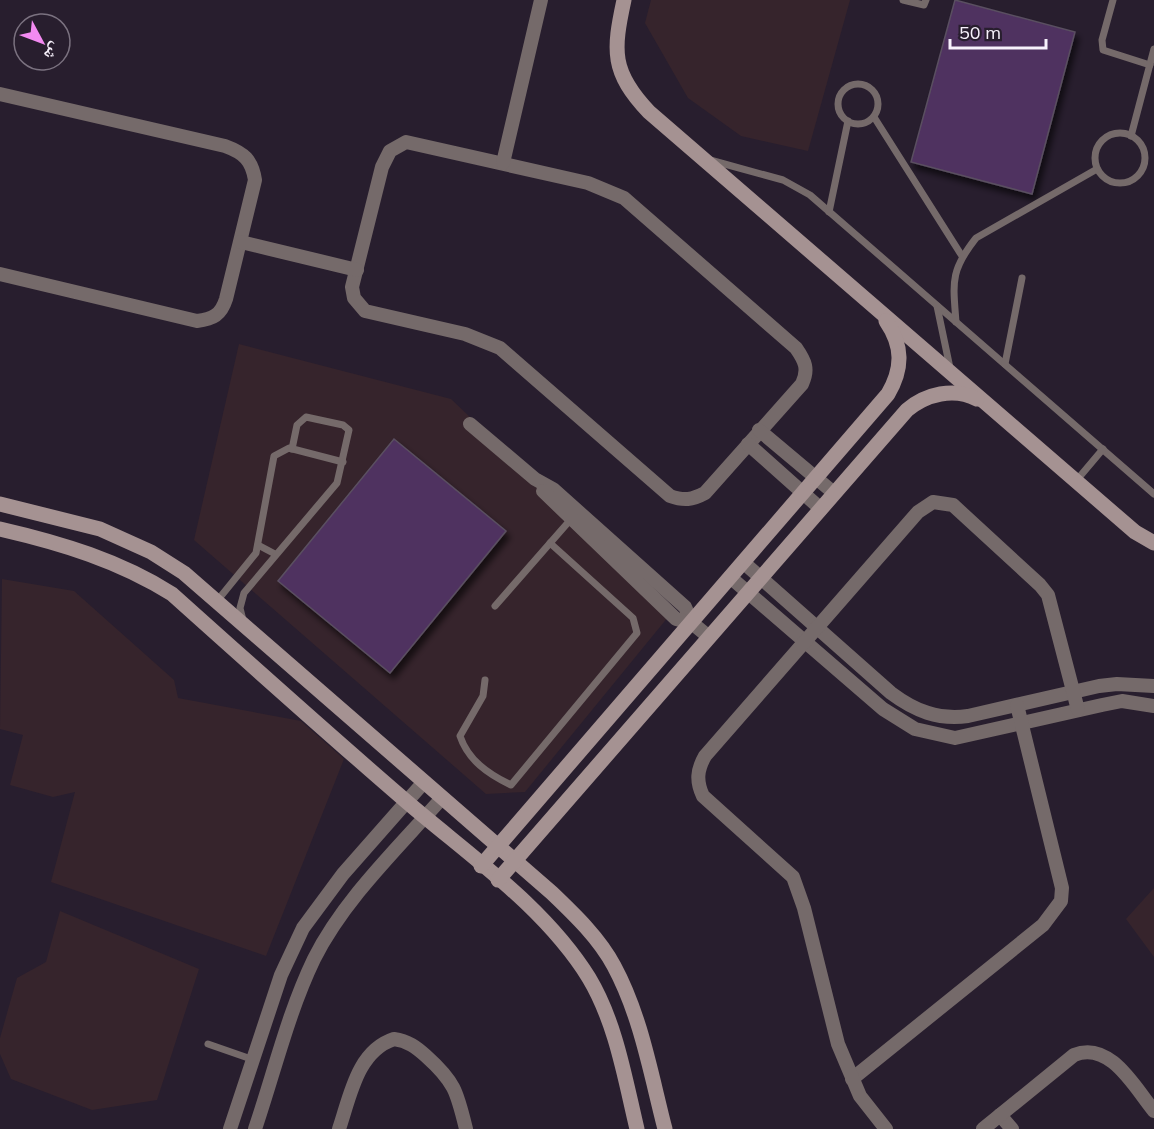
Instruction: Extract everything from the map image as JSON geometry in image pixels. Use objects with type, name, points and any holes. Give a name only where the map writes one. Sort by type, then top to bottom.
[{"type":"street","points":[[503,163],[541,0]]},
{"type":"street","points":[[624,0],[615,51],[623,80],[649,111],[1135,532],[1154,543]]},
{"type":"street","points":[[0,94],[238,151],[253,167],[255,180],[223,308],[211,319],[197,321],[0,274]]},
{"type":"street","points":[[406,142],[418,143],[503,163],[588,183],[624,198],[796,348],[805,361],[807,372],[802,384],[705,493],[693,500],[670,496],[500,348],[465,334],[365,311],[354,298],[352,287],[382,167],[390,151],[406,142]]},
{"type":"street","points":[[241,242],[357,270]]},
{"type":"street","points":[[481,866],[888,394],[900,368],[898,345],[894,332],[878,308]]},
{"type":"street","points":[[498,880],[907,410],[919,400],[957,393],[970,395],[994,409]]},
{"type":"street","points":[[470,424],[535,479],[553,489],[574,515],[685,607],[692,623],[709,637]]},
{"type":"street","points":[[759,430],[834,494]]},
{"type":"street","points":[[748,444],[821,509]]},
{"type":"street","points":[[886,1129],[860,1095],[838,1044],[804,908],[793,876],[703,796],[698,778],[705,756],[926,504],[943,502],[953,505],[1048,595],[1078,710]]},
{"type":"street","points":[[0,504],[100,529],[151,552],[184,573],[498,846],[588,929],[614,966],[639,1030],[665,1129]]},
{"type":"street","points":[[0,530],[94,556],[139,573],[172,594],[548,924],[567,946],[590,980],[608,1016],[637,1129]]},
{"type":"street","points":[[743,562],[891,693],[919,710],[951,718],[1117,684],[1154,686]]},
{"type":"street","points":[[730,577],[883,709],[915,729],[955,738],[1122,702],[1154,706]]},
{"type":"street","points":[[852,1079],[1043,925],[1061,901],[1062,888],[1017,705]]},
{"type":"street","points":[[230,1129],[281,975],[303,928],[344,874],[424,782]]},
{"type":"street","points":[[255,1129],[314,959],[361,891],[442,798]]},
{"type":"street","points":[[339,1129],[364,1062],[373,1050],[393,1040],[414,1045],[448,1076],[458,1094],[466,1129]]},
{"type":"street","points":[[983,1129],[1074,1055],[1084,1051],[1104,1055],[1116,1064],[1154,1112]]},
{"type":"street","points":[[1000,1115],[1012,1129]]},
{"type":"lane","points":[[903,0],[924,5],[926,0]]},
{"type":"lane","points":[[1113,0],[1102,40],[1103,50],[1150,65]]},
{"type":"lane","points":[[1131,136],[1154,49]]},
{"type":"lane","points":[[862,84],[874,91],[879,104],[874,117],[862,124],[848,122],[839,111],[839,97],[848,86],[862,84]]},
{"type":"lane","points":[[874,117],[962,256]]},
{"type":"lane","points":[[829,212],[848,122]]},
{"type":"lane","points":[[1116,134],[1131,136],[1137,141],[1144,154],[1144,162],[1137,176],[1123,183],[1115,183],[1102,176],[1097,170],[1095,154],[1102,140],[1116,134]]},
{"type":"lane","points":[[702,158],[783,180],[810,195],[1154,494]]},
{"type":"lane","points":[[956,322],[953,279],[962,256],[976,238],[1097,170]]},
{"type":"lane","points":[[1005,364],[1022,278]]},
{"type":"lane","points":[[937,306],[952,375]]},
{"type":"lane","points":[[244,626],[240,608],[244,593],[337,483],[349,433],[344,425],[306,417],[297,425],[292,449]]},
{"type":"lane","points":[[217,601],[250,562],[258,545],[270,465],[278,452],[292,449],[343,462]]},
{"type":"lane","points":[[1076,481],[1103,449]]},
{"type":"lane","points":[[495,606],[574,515]]},
{"type":"lane","points":[[484,680],[483,696],[460,735],[467,753],[477,764],[511,785],[637,633],[633,618],[550,543]]},
{"type":"lane","points":[[258,545],[275,554]]},
{"type":"lane","points":[[208,1044],[254,1060]]},
{"type":"shaded area","points":[[651,0],[850,0],[808,151],[741,136],[688,98],[645,23]]},
{"type":"shaded area","points":[[239,344],[451,399],[673,611],[525,792],[486,794],[194,540]]},
{"type":"shaded area","points":[[2,579],[74,591],[174,680],[178,698],[301,721],[344,759],[266,956],[51,882],[75,792],[53,797],[10,785],[23,735],[0,729]]},
{"type":"shaded area","points":[[1154,888],[1154,957],[1126,919]]},
{"type":"shaded area","points":[[60,911],[199,969],[157,1100],[92,1110],[11,1079],[0,1054],[0,1038],[17,978],[46,962]]},
{"type":"building","points":[[955,0],[1075,32],[1032,194],[911,162]]},
{"type":"building","points":[[394,439],[506,531],[390,673],[278,581]]}]
